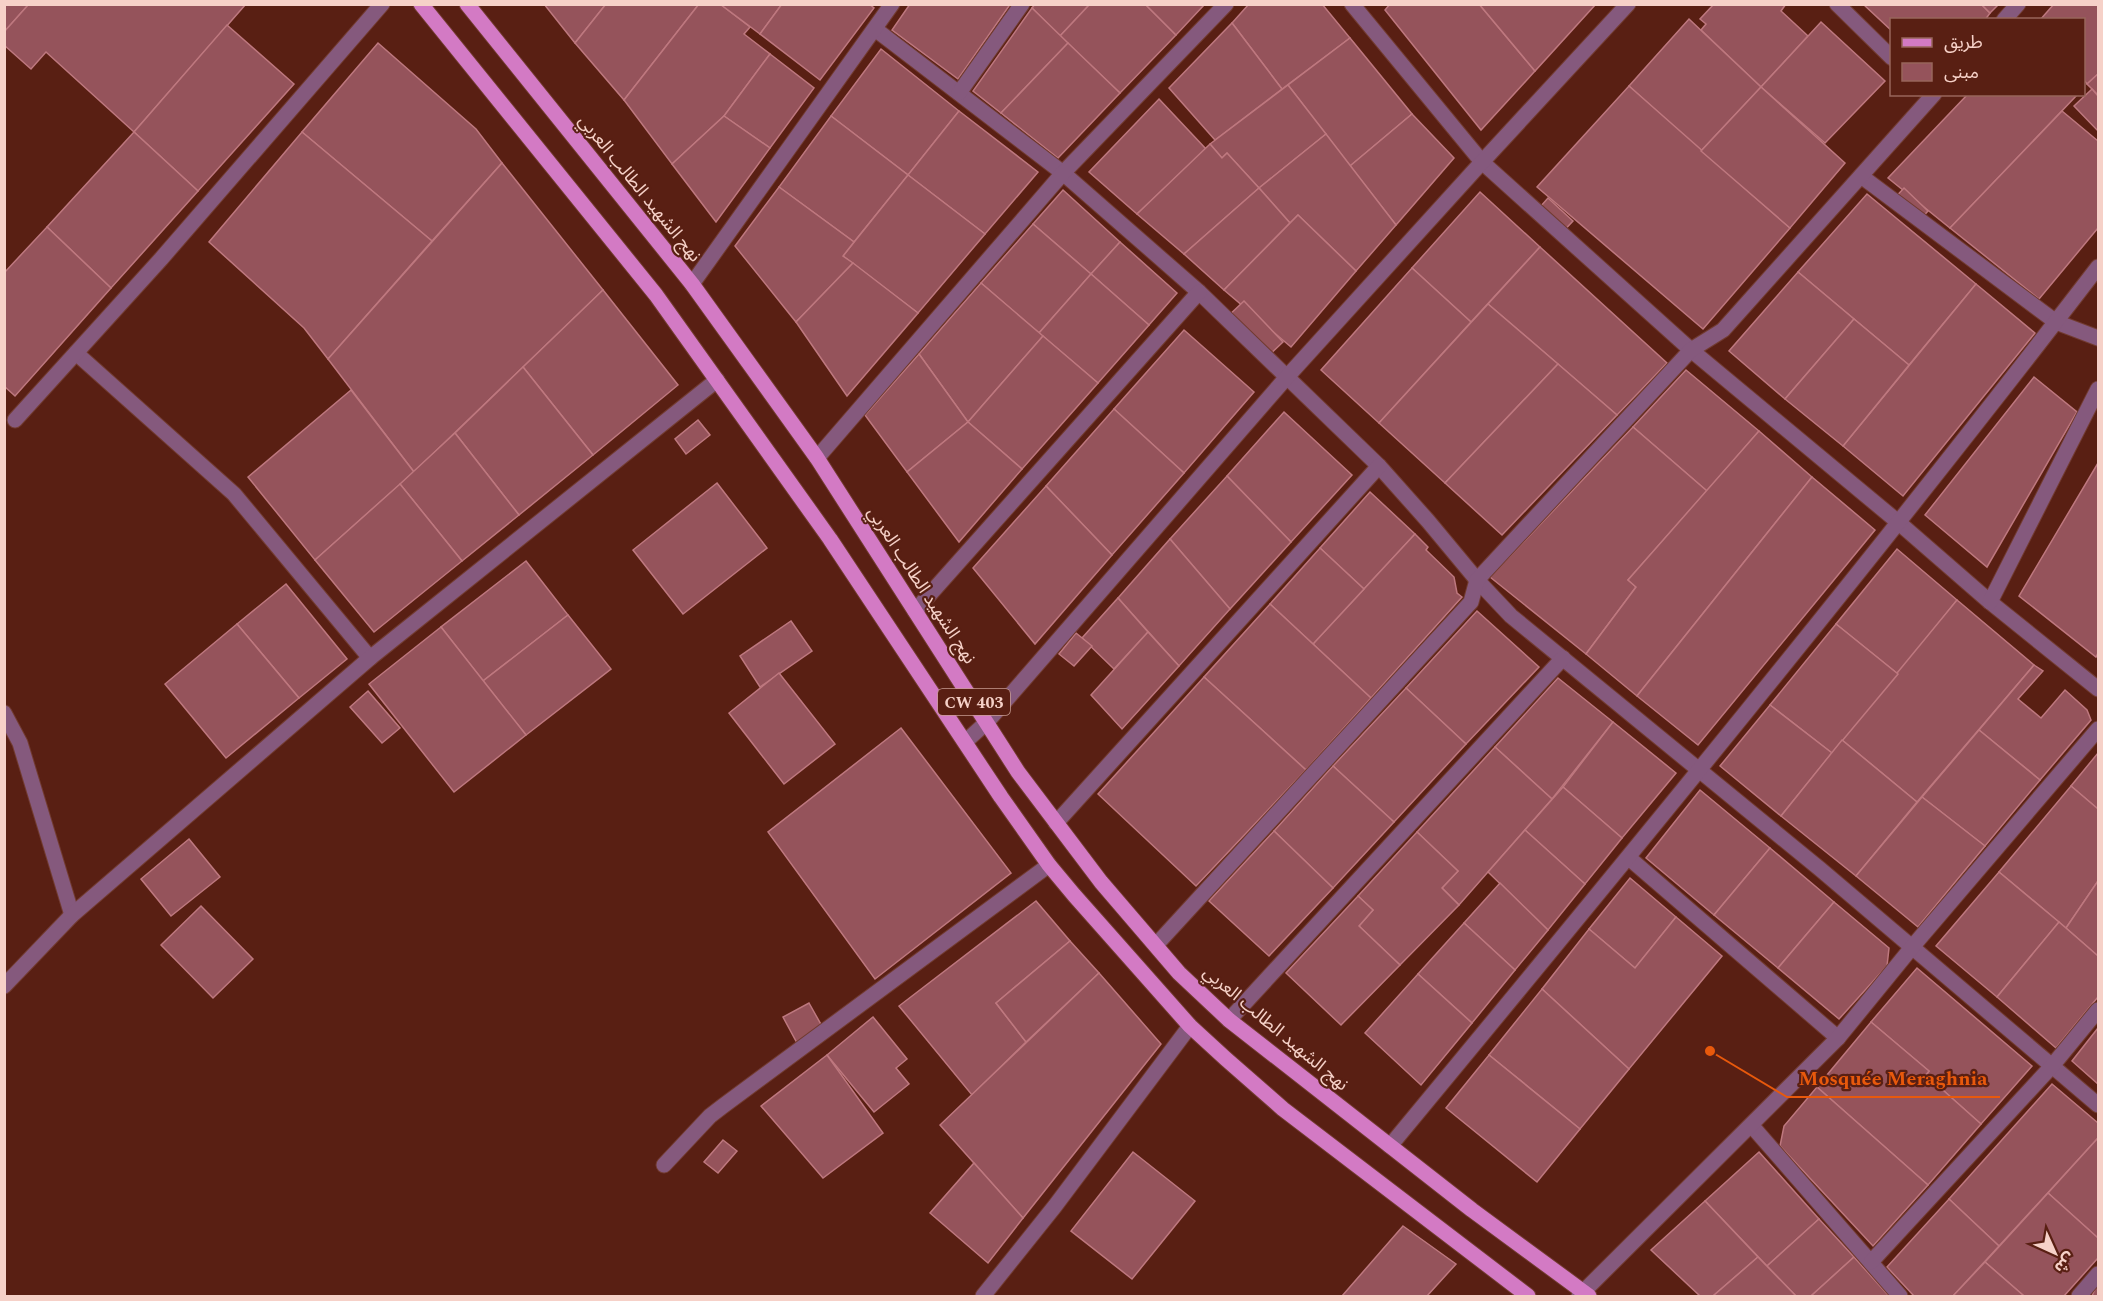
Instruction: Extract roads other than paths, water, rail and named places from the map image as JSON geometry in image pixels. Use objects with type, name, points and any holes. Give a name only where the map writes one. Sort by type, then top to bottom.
[{"type":"main road","name":"CW 403","points":[[421,4],[656,295],[830,539],[1048,865],[1190,1026],[1283,1109],[1528,1296]]},
{"type":"main road","name":"نهج الشهيد الطالب العربي","points":[[476,8],[692,284],[817,458],[1018,772],[1101,882],[1179,973],[1229,1020],[1583,1295]]},
{"type":"street","points":[[15,420],[166,253],[382,4]]},
{"type":"street","points":[[692,284],[892,4]]},
{"type":"street","points":[[959,93],[1022,4]]},
{"type":"street","points":[[817,458],[1063,173],[1226,4]]},
{"type":"street","points":[[1352,4],[1482,162],[1691,350],[1898,522],[1990,602],[2098,689]]},
{"type":"street","points":[[965,742],[987,722],[1286,378],[1628,4]]},
{"type":"street","points":[[1837,4],[1890,56]]},
{"type":"street","points":[[2006,18],[2018,4]]},
{"type":"street","points":[[875,29],[1063,173],[1199,292],[1379,466],[1511,616],[1913,946],[2098,1105]]},
{"type":"street","points":[[1156,945],[1470,602],[1477,580],[1691,350],[1723,330],[1930,96]]},
{"type":"street","points":[[1861,176],[2056,322],[2098,338]]},
{"type":"street","points":[[1390,1146],[1629,858],[1898,522],[2098,267]]},
{"type":"street","points":[[915,611],[1199,292]]},
{"type":"street","points":[[76,353],[234,494],[370,658]]},
{"type":"street","points":[[4,986],[72,915],[370,658],[717,380]]},
{"type":"street","points":[[1990,602],[2098,389]]},
{"type":"street","points":[[1056,823],[1379,466]]},
{"type":"street","points":[[1229,1020],[1563,658]]},
{"type":"street","points":[[4,713],[20,743],[72,915]]},
{"type":"street","points":[[1583,1295],[1838,1038],[1913,946],[2098,729]]},
{"type":"street","points":[[1629,858],[1838,1038]]},
{"type":"street","points":[[664,1166],[710,1116],[1048,865]]},
{"type":"street","points":[[1871,1262],[2052,1066],[2098,1010]]},
{"type":"street","points":[[983,1296],[1055,1206],[1190,1026]]},
{"type":"street","points":[[1752,1126],[1900,1296]]},
{"type":"street","points":[[2079,1296],[2098,1274]]},
{"type":"place","name":"Mosquée Meraghnia","points":[[1710,1051]]}]
